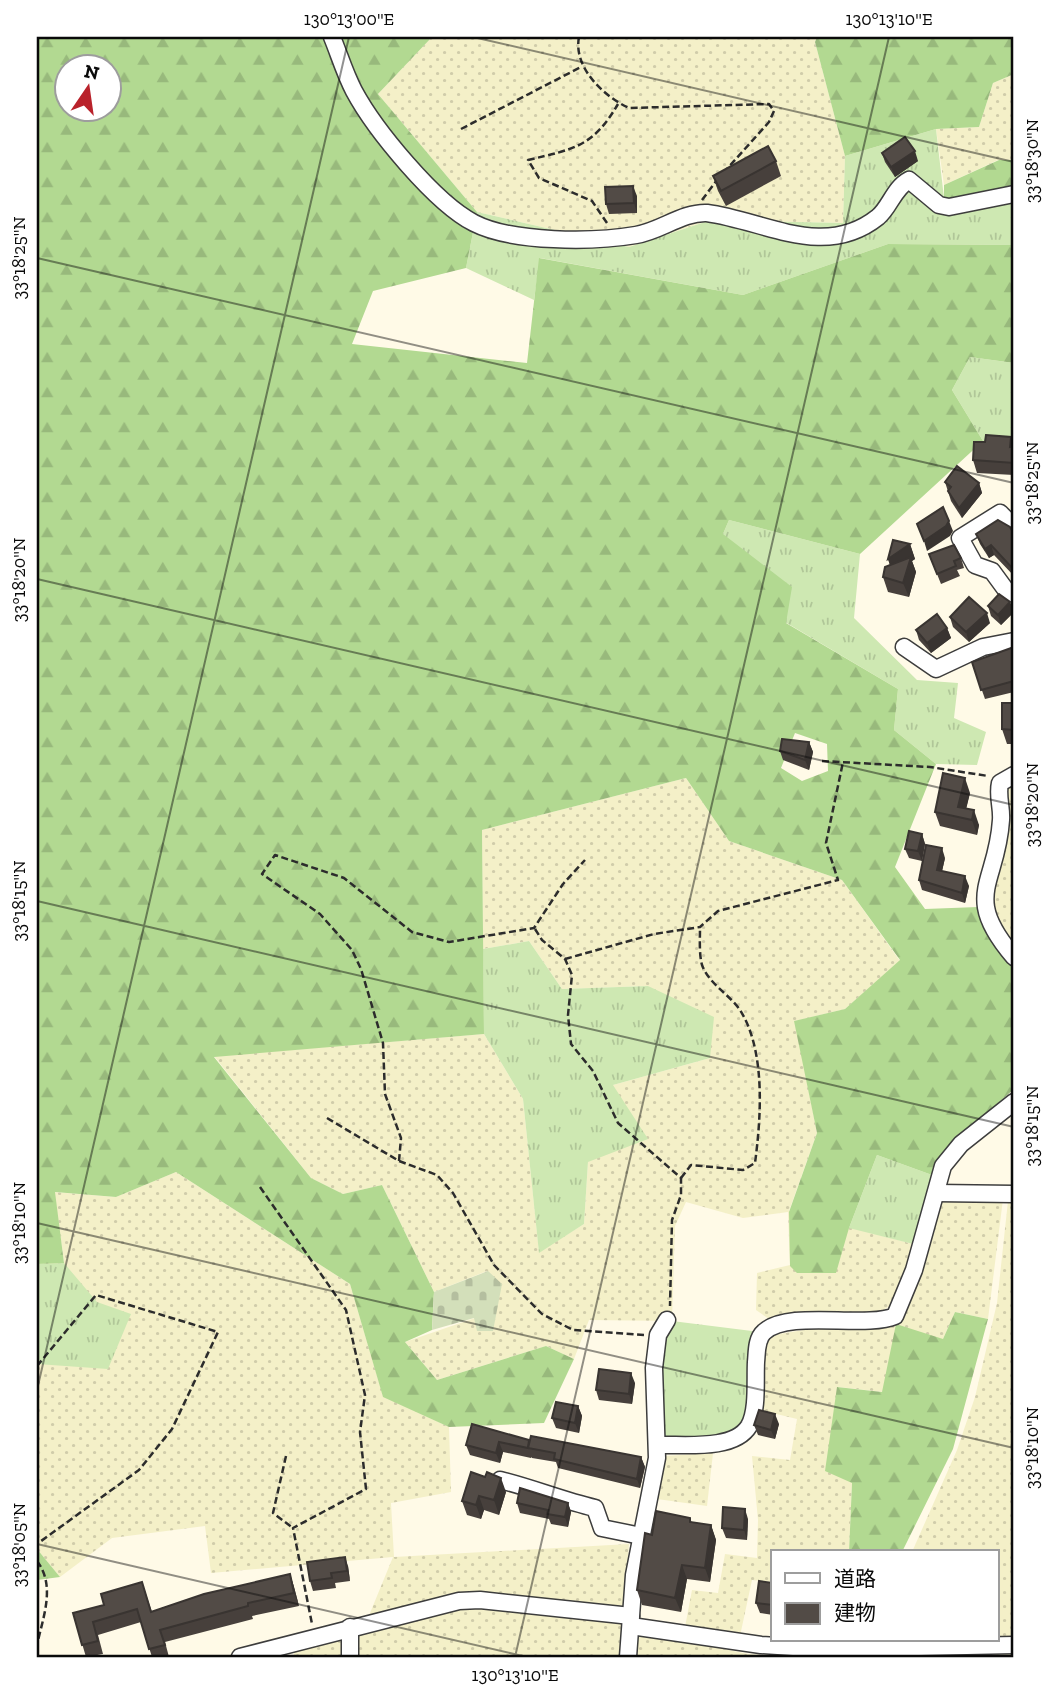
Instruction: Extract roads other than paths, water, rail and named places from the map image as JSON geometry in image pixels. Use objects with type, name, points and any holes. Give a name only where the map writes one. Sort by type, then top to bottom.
[{"type":"street","points":[[332,37],[355,92],[401,156],[446,206],[476,224],[504,233],[548,239],[637,235],[698,213],[732,216],[826,240],[858,229],[879,216],[902,184],[909,180],[939,205],[949,207],[1014,194]]},
{"type":"street","points":[[1014,527],[1000,513],[960,538],[975,565],[992,571],[1014,601]]},
{"type":"street","points":[[904,647],[936,669],[983,647],[1014,641]]},
{"type":"street","points":[[1007,779],[998,793],[1001,820],[984,900],[994,931],[1014,957]]},
{"type":"street","points":[[658,1446],[727,1441],[739,1437],[749,1426],[752,1413],[757,1346],[762,1333],[775,1325],[839,1319],[884,1321],[895,1316],[914,1270],[943,1166],[961,1144],[1014,1101]]},
{"type":"street","points":[[936,1193],[1014,1194]]},
{"type":"street","points":[[628,1657],[640,1536],[658,1446],[654,1368],[657,1335],[667,1320]]},
{"type":"street","points":[[500,1480],[541,1489],[551,1497],[594,1508],[602,1528],[640,1536]]},
{"type":"street","points":[[240,1657],[459,1601],[480,1600],[631,1621],[761,1645],[824,1649],[1014,1645]]},
{"type":"street","points":[[349,1657],[350,1627]]}]
